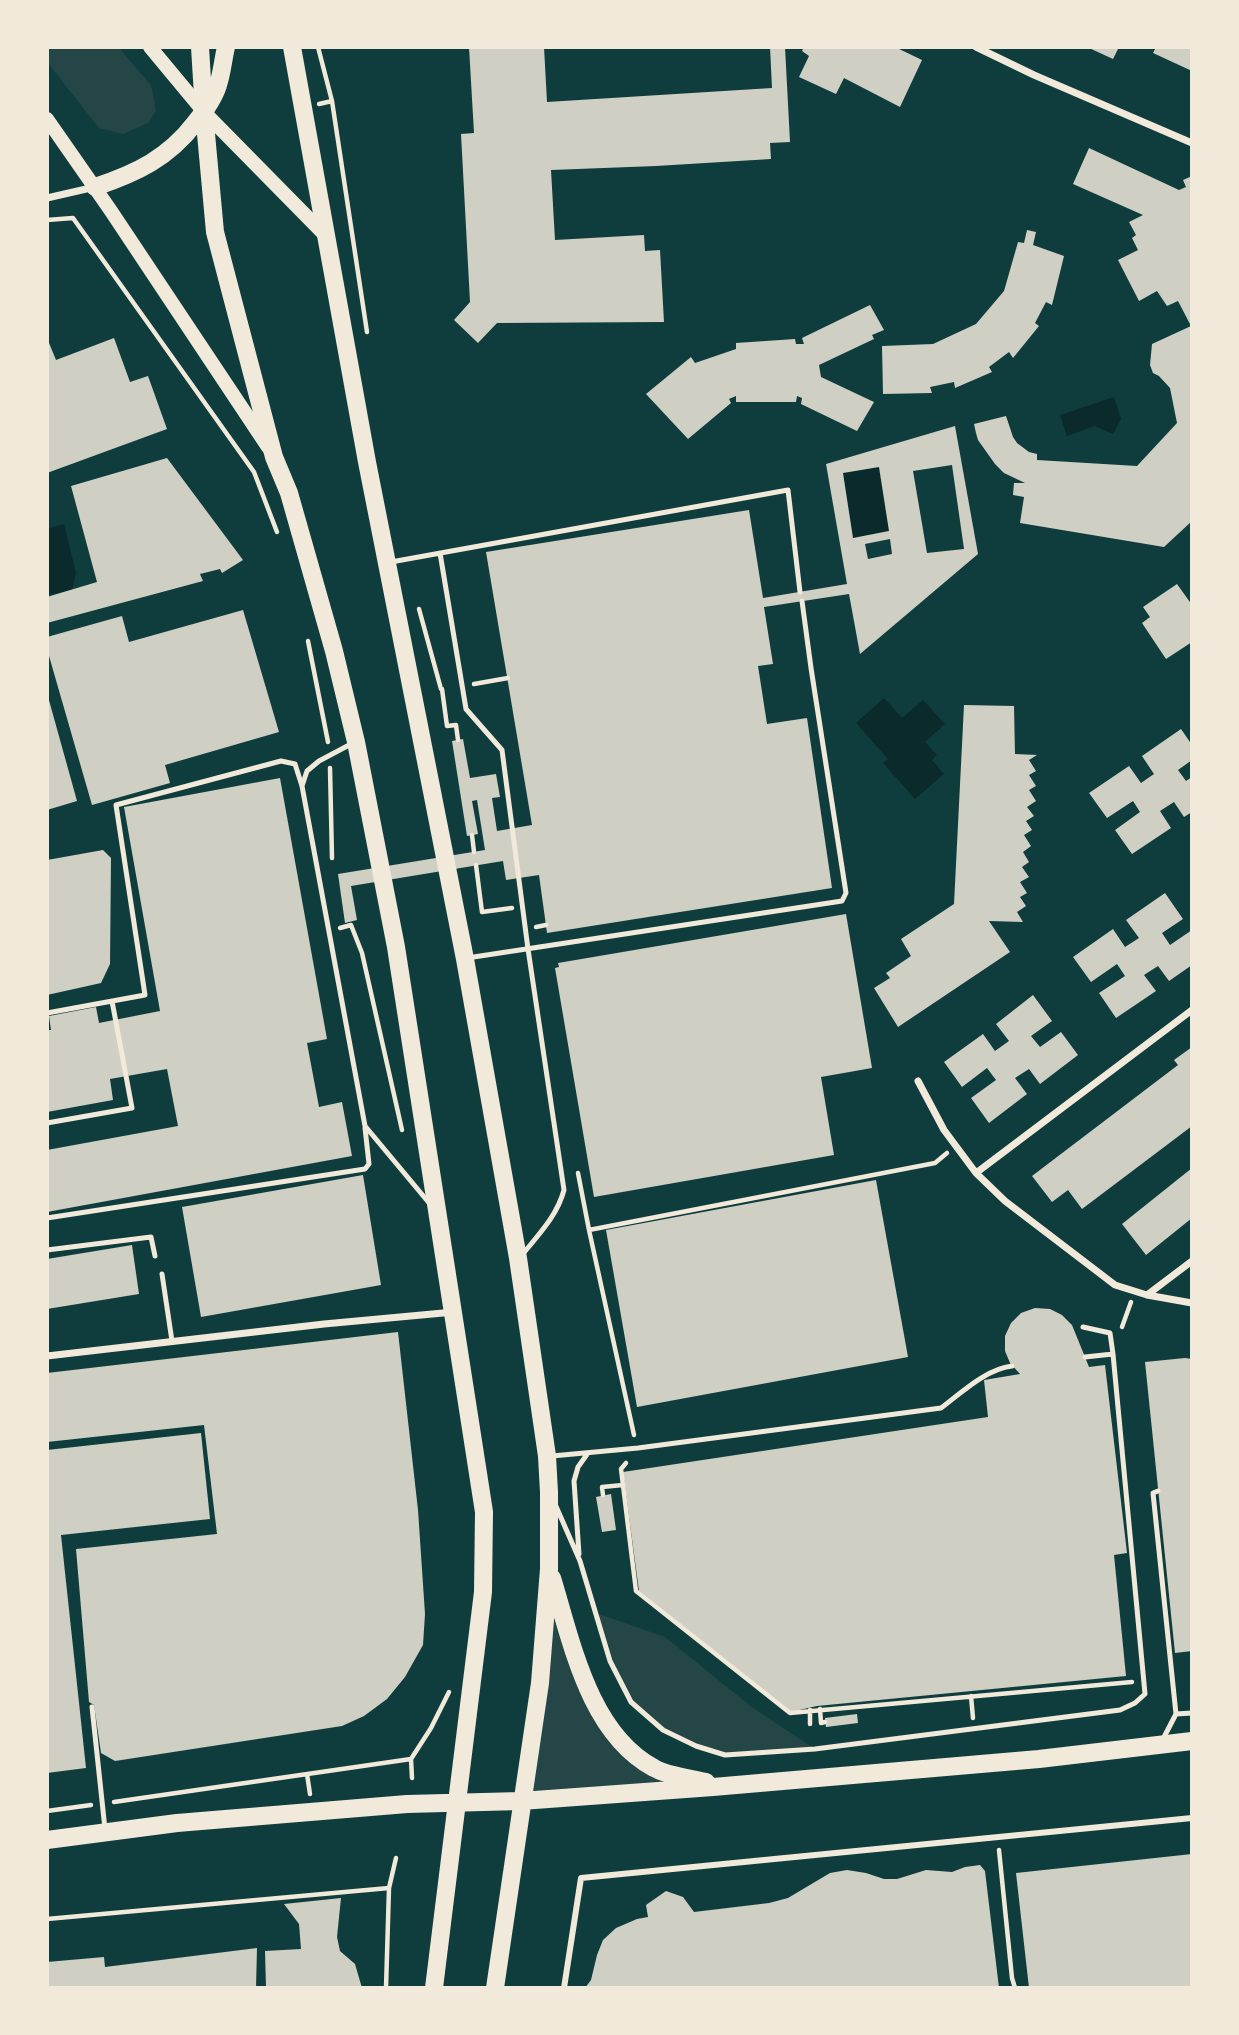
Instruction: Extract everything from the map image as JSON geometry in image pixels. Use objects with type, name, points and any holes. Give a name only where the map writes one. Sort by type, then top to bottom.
[{"type":"main road","points":[[150,47],[204,112],[326,236]]},
{"type":"main road","points":[[200,47],[215,232],[275,457],[314,576],[356,742],[396,947],[484,1512],[483,1592],[433,1988]]},
{"type":"main road","points":[[95,187],[131,175],[180,142],[204,112],[218,86],[226,47]]},
{"type":"main road","points":[[292,47],[367,462],[465,959],[518,1258],[547,1457],[550,1492],[549,1569],[540,1683],[495,1988]]},
{"type":"main road","points":[[47,119],[275,457]]},
{"type":"main road","points":[[549,1569],[580,1670],[612,1732],[630,1753],[656,1770],[723,1786]]},
{"type":"main road","points":[[47,1840],[177,1823],[407,1804],[521,1801],[723,1786],[1039,1759],[1192,1741]]},
{"type":"street","points":[[976,47],[1034,75],[1192,142]]},
{"type":"street","points":[[47,198],[95,187]]},
{"type":"street","points":[[976,1173],[1192,1010]]},
{"type":"street","points":[[918,1081],[944,1130],[976,1173],[1005,1202],[1115,1285],[1147,1295],[1192,1303]]},
{"type":"street","points":[[1147,1295],[1192,1261]]},
{"type":"street","points":[[47,1356],[454,1311]]},
{"type":"street","points":[[564,1988],[581,1878],[1192,1818]]},
{"type":"lane","points":[[388,562],[788,490],[800,592]]},
{"type":"lane","points":[[440,553],[466,709],[502,750],[522,907],[564,1190],[561,1203],[551,1220],[518,1258]]},
{"type":"lane","points":[[465,959],[842,901],[846,893],[802,601]]},
{"type":"lane","points":[[302,786],[307,771],[319,761],[356,742]]},
{"type":"lane","points":[[47,1013],[145,995],[116,805],[281,761],[295,764],[302,786],[365,1126],[369,1164],[365,1169],[47,1217]]},
{"type":"lane","points":[[47,1123],[132,1108],[112,1001]]},
{"type":"lane","points":[[365,1126],[437,1212]]},
{"type":"lane","points":[[47,1250],[150,1237],[155,1256]]},
{"type":"lane","points":[[162,1274],[172,1341]]},
{"type":"lane","points":[[550,1492],[580,1561],[610,1661],[631,1702],[663,1730],[696,1746],[725,1755],[815,1749],[1120,1710],[1135,1703],[1145,1693],[1113,1354],[1110,1333],[1083,1327]]},
{"type":"lane","points":[[1085,1357],[1113,1354]]},
{"type":"lane","points":[[547,1457],[638,1448],[941,1408],[974,1383],[1002,1367],[1013,1366]]},
{"type":"lane","points":[[580,1561],[575,1481],[578,1467],[588,1453]]},
{"type":"lane","points":[[1158,1491],[1153,1493],[1176,1714],[1159,1745]]},
{"type":"lane","points":[[92,1707],[105,1832]]},
{"type":"lane","points":[[1176,1714],[1192,1713]]},
{"type":"path","points":[[318,47],[332,101]]},
{"type":"path","points":[[47,220],[73,218],[254,472],[277,533]]},
{"type":"path","points":[[416,598],[441,689]]},
{"type":"path","points":[[306,635],[327,729],[330,755],[332,869]]},
{"type":"path","points":[[472,835],[474,852]]},
{"type":"path","points":[[477,866],[482,912],[522,907]]},
{"type":"path","points":[[351,925],[362,953],[404,1143]]},
{"type":"path","points":[[956,1146],[935,1163],[589,1230],[638,1448],[621,1469],[636,1591],[790,1713],[1143,1681]]},
{"type":"path","points":[[603,1495],[602,1487],[623,1485]]},
{"type":"path","points":[[412,1778],[411,1759],[454,1683]]},
{"type":"path","points":[[971,1696],[972,1713]]},
{"type":"path","points":[[820,1709],[821,1723],[825,1722]]},
{"type":"path","points":[[810,1710],[810,1724]]},
{"type":"path","points":[[47,1811],[411,1759]]},
{"type":"path","points":[[997,1837],[1015,1988]]},
{"type":"path","points":[[386,1988],[389,1888],[396,1858]]},
{"type":"path","points":[[47,1919],[389,1888]]},
{"type":"shaded area","points":[[47,47],[118,47],[151,85],[156,111],[148,123],[123,134],[99,128],[47,62]]},
{"type":"shaded area","points":[[1114,397],[1121,419],[1113,434],[1095,426],[1067,436],[1060,415]]},
{"type":"shaded area","points":[[879,467],[889,531],[853,538],[843,473]]},
{"type":"shaded area","points":[[64,524],[76,573],[72,590],[47,595],[47,529]]},
{"type":"shaded area","points":[[884,698],[902,718],[923,700],[945,724],[925,742],[937,755],[932,760],[944,774],[915,799],[883,763],[888,759],[856,723]]},
{"type":"shaded area","points":[[549,1569],[580,1670],[630,1753],[723,1786],[521,1801]]},
{"type":"shaded area","points":[[596,1613],[665,1637],[753,1708],[815,1749],[725,1755],[696,1746],[663,1730],[631,1702],[610,1661]]},
{"type":"building","points":[[469,47],[544,47],[547,102],[772,88],[770,47],[785,47],[790,142],[770,143],[771,159],[551,170],[555,240],[644,235],[645,251],[660,250],[664,322],[497,323],[478,343],[454,320],[470,302],[461,134],[474,133]]},
{"type":"building","points":[[804,47],[895,47],[922,60],[900,107],[844,78],[836,94],[799,77],[809,56],[802,51]]},
{"type":"building","points":[[1087,47],[1119,47],[1113,59]]},
{"type":"building","points":[[1156,47],[1192,47],[1192,71],[1153,53]]},
{"type":"building","points":[[1089,148],[1179,190],[1186,187],[1183,180],[1192,176],[1192,521],[1164,547],[1020,523],[1024,497],[1013,495],[1014,483],[1025,483],[1004,473],[995,464],[978,440],[974,424],[1006,416],[1017,443],[1029,452],[1037,454],[1037,460],[1137,466],[1177,423],[1170,388],[1153,373],[1150,365],[1152,344],[1191,326],[1178,301],[1167,306],[1157,291],[1139,301],[1118,260],[1138,250],[1132,238],[1136,235],[1129,222],[1143,215],[1073,184]]},
{"type":"building","points":[[1027,230],[1036,232],[1033,245],[1064,256],[1052,305],[1046,302],[1035,323],[1039,326],[1013,358],[1009,352],[989,367],[992,372],[955,388],[954,382],[930,387],[932,393],[883,394],[882,346],[933,344],[976,324],[1004,291],[1018,242],[1024,243]]},
{"type":"building","points":[[870,305],[884,330],[872,335],[874,339],[819,365],[821,377],[874,402],[857,431],[801,404],[802,398],[797,396],[796,402],[736,402],[736,396],[729,399],[731,403],[688,439],[646,394],[691,357],[695,363],[736,349],[736,343],[795,339],[796,344],[804,344],[802,338]]},
{"type":"building","points":[[47,338],[56,360],[114,338],[130,382],[148,376],[167,429],[47,473]]},
{"type":"building","points":[[955,426],[978,554],[860,654],[849,594],[764,607],[773,664],[758,666],[767,724],[807,718],[832,888],[547,933],[539,875],[506,880],[503,861],[351,886],[357,920],[345,923],[338,874],[485,850],[477,800],[472,801],[478,834],[467,836],[452,741],[463,739],[470,778],[496,774],[500,797],[492,798],[497,831],[532,825],[486,552],[749,510],[763,598],[847,584],[826,464]],"holes":[[[952,465],[964,549],[927,553],[913,471]],[[879,467],[889,531],[853,538],[843,473]],[[890,539],[892,554],[868,559],[865,544]]]},
{"type":"building","points":[[167,458],[243,560],[222,573],[220,569],[200,574],[203,581],[47,623],[47,597],[97,582],[71,486]]},
{"type":"building","points":[[1177,584],[1192,605],[1192,642],[1166,659],[1142,623],[1150,617],[1143,607]]},
{"type":"building","points":[[243,610],[279,732],[165,765],[170,783],[92,805],[47,649],[47,637],[122,616],[129,642]]},
{"type":"building","points":[[47,693],[77,801],[47,810]]},
{"type":"building","points":[[964,705],[1014,706],[1015,754],[1037,755],[1029,760],[1036,771],[1029,775],[1036,786],[1029,790],[1036,801],[1027,807],[1034,816],[1026,821],[1032,830],[1024,835],[1031,846],[1023,852],[1029,862],[1022,867],[1029,877],[1020,882],[1027,893],[1020,897],[1026,906],[1017,912],[1023,922],[989,921],[1010,952],[898,1027],[874,988],[890,978],[886,973],[911,956],[901,939],[954,904]]},
{"type":"building","points":[[1181,729],[1192,745],[1192,760],[1178,770],[1186,781],[1192,777],[1192,812],[1184,817],[1174,802],[1160,811],[1171,828],[1132,854],[1115,830],[1140,812],[1133,801],[1107,818],[1089,793],[1129,766],[1141,783],[1154,774],[1142,756]]},
{"type":"building","points":[[280,778],[327,1039],[307,1043],[319,1107],[342,1102],[352,1156],[47,1212],[47,1150],[178,1126],[167,1069],[110,1079],[113,1100],[47,1112],[47,1030],[51,1030],[49,1016],[96,1007],[99,1023],[160,1011],[124,807]]},
{"type":"building","points":[[103,850],[111,858],[110,964],[101,983],[47,995],[47,860]]},
{"type":"building","points":[[1165,893],[1183,919],[1162,933],[1170,945],[1192,930],[1192,965],[1169,981],[1158,966],[1144,975],[1156,991],[1116,1018],[1099,993],[1125,976],[1117,964],[1091,982],[1073,957],[1113,929],[1125,947],[1139,938],[1126,920]]},
{"type":"building","points":[[846,914],[872,1068],[821,1077],[834,1155],[594,1197],[555,968],[559,967],[558,963]]},
{"type":"building","points":[[1033,995],[1052,1021],[1031,1036],[1040,1047],[1061,1032],[1078,1055],[1040,1084],[1029,1069],[1015,1078],[1027,1094],[989,1123],[971,1098],[996,1080],[987,1068],[962,1087],[944,1062],[983,1034],[995,1051],[1009,1041],[996,1024]]},
{"type":"building","points":[[1192,1047],[1192,1126],[1082,1209],[1068,1190],[1052,1202],[1032,1176],[1178,1065],[1174,1060]]},
{"type":"building","points":[[1192,1168],[1192,1218],[1146,1255],[1122,1224]]},
{"type":"building","points":[[363,1175],[381,1285],[201,1317],[182,1207]]},
{"type":"building","points":[[876,1180],[908,1357],[637,1407],[606,1230]]},
{"type":"building","points":[[132,1245],[139,1294],[47,1309],[47,1259]]},
{"type":"building","points":[[1035,1308],[1050,1309],[1062,1315],[1072,1325],[1089,1367],[1105,1365],[1127,1553],[1114,1555],[1126,1676],[817,1706],[790,1712],[639,1591],[623,1472],[988,1417],[984,1380],[1020,1374],[1010,1363],[1005,1351],[1005,1336],[1011,1323],[1021,1313]]},
{"type":"building","points":[[398,1332],[418,1510],[425,1614],[423,1645],[405,1677],[387,1699],[364,1716],[342,1726],[115,1761],[101,1753],[94,1705],[89,1702],[76,1549],[217,1534],[204,1425],[47,1442],[47,1373]]},
{"type":"building","points":[[1192,1359],[1192,1651],[1175,1653],[1145,1362]]},
{"type":"building","points":[[201,1433],[210,1519],[61,1535],[86,1768],[47,1773],[47,1450]]},
{"type":"building","points":[[611,1494],[616,1530],[602,1532],[596,1497]]},
{"type":"building","points":[[857,1714],[858,1723],[826,1727],[825,1718]]},
{"type":"building","points":[[1192,1854],[1192,1988],[1029,1988],[1016,1873]]},
{"type":"building","points":[[980,1865],[985,1871],[999,1988],[585,1988],[591,1980],[603,1940],[616,1928],[648,1917],[646,1905],[666,1891],[683,1897],[694,1912],[769,1903],[788,1898],[830,1873],[847,1870],[884,1879],[897,1879],[926,1870],[952,1872]]},
{"type":"building","points":[[341,1898],[337,1937],[340,1951],[355,1964],[362,1988],[266,1988],[265,1951],[301,1949],[299,1924],[284,1904]]},
{"type":"building","points":[[257,1948],[256,1988],[47,1988],[47,1962],[104,1957],[105,1967]]}]
